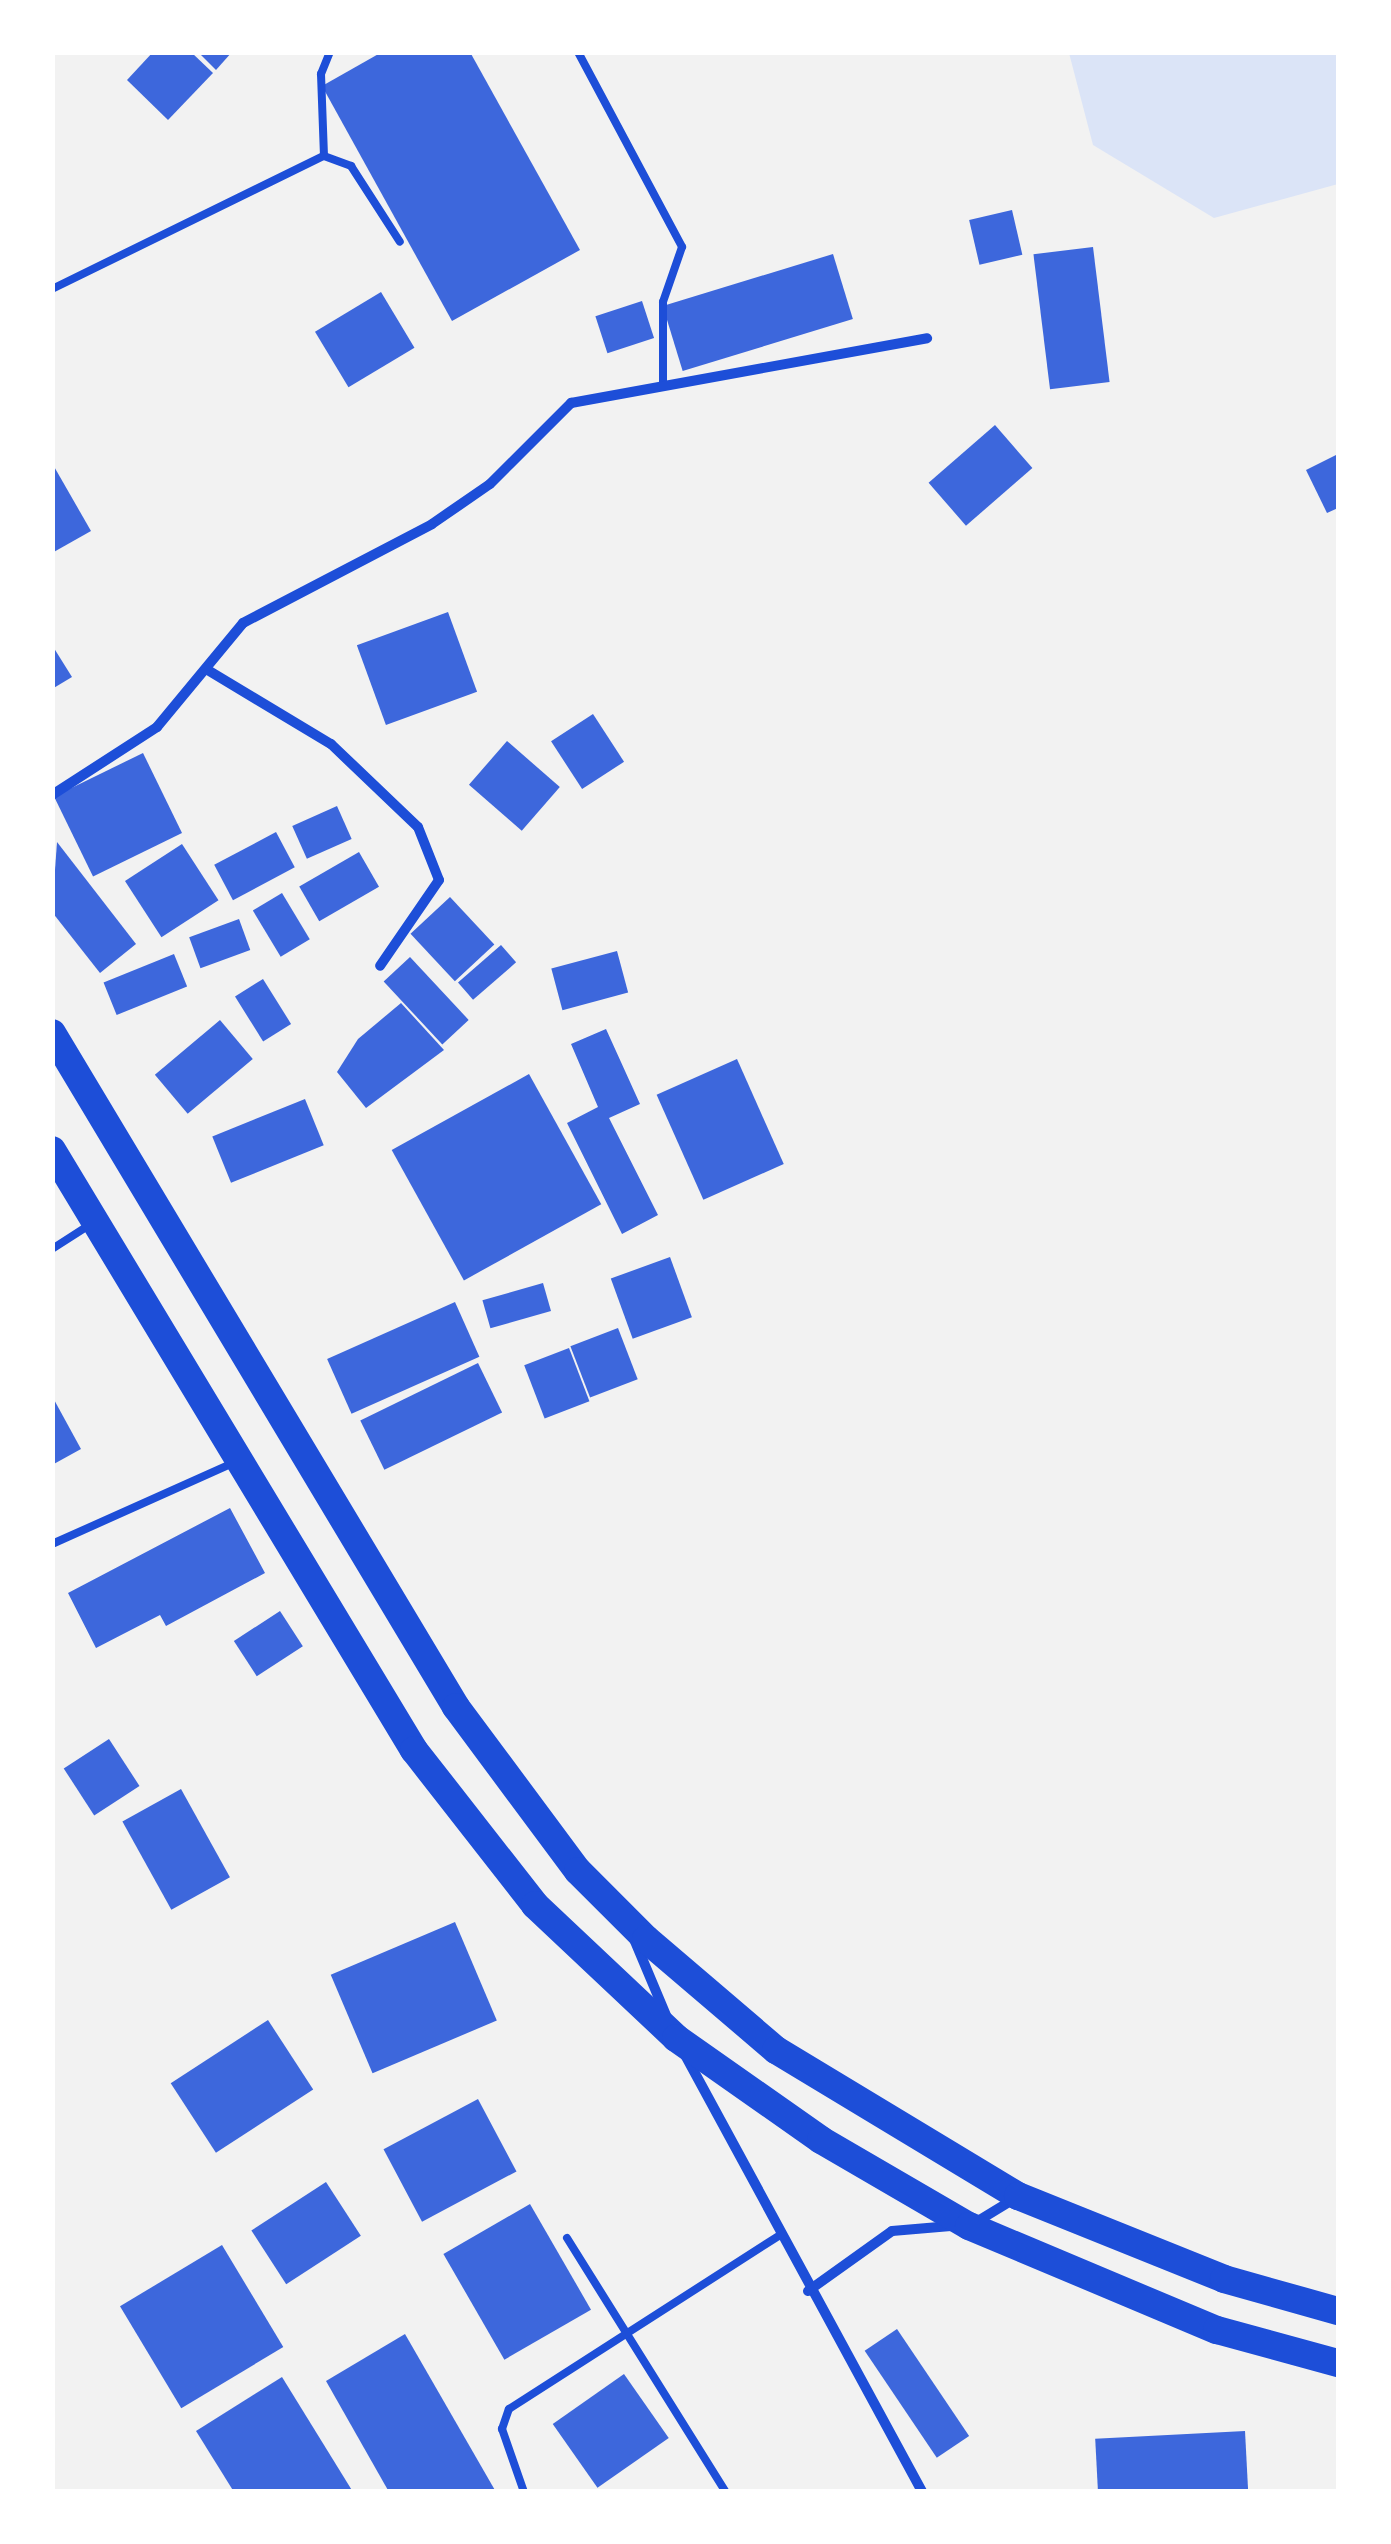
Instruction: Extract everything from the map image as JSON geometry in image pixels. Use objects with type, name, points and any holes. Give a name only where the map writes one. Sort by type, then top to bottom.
[{"type":"highway","points":[[52,1032],[369,1563],[502,1775],[624,1916],[776,2050],[1018,2196],[1224,2278],[1338,2312]]},
{"type":"highway","points":[[52,1150],[306,1577],[457,1812],[534,1905],[676,2038],[820,2140],[969,2226],[1217,2330],[1338,2363]]},
{"type":"street","points":[[52,795],[156,727],[243,623],[378,556],[490,484],[572,403],[927,338]]},
{"type":"street","points":[[206,669],[332,744],[418,827],[439,880],[380,966]]},
{"type":"street","points":[[624,1916],[676,2038],[808,2291],[922,2492]]},
{"type":"street","points":[[808,2291],[892,2231],[969,2226],[1018,2196]]},
{"type":"lane","points":[[324,156],[321,74],[330,52]]},
{"type":"lane","points":[[578,52],[682,247],[680,274],[662,302],[663,385]]},
{"type":"lane","points":[[324,156],[366,183],[400,242]]},
{"type":"lane","points":[[52,289],[324,156]]},
{"type":"lane","points":[[52,1249],[96,1222]]},
{"type":"lane","points":[[52,1544],[235,1462]]},
{"type":"lane","points":[[524,2492],[502,2429],[509,2409],[624,2329],[780,2235]]},
{"type":"lane","points":[[567,2238],[726,2492]]},
{"type":"shaded area","points":[[1069,53],[1338,53],[1338,184],[1214,218],[1093,145]]},
{"type":"building","points":[[153,52],[191,52],[213,73],[168,120],[127,80]]},
{"type":"building","points":[[198,52],[232,52],[216,70]]},
{"type":"building","points":[[382,52],[470,52],[580,250],[452,321],[322,86]]},
{"type":"building","points":[[1012,210],[1022,255],[979,265],[969,220]]},
{"type":"building","points":[[1093,247],[1110,382],[1050,389],[1033,254]]},
{"type":"building","points":[[833,254],[853,319],[683,371],[663,306]]},
{"type":"building","points":[[381,292],[414,348],[348,387],[315,332]]},
{"type":"building","points":[[642,301],[654,338],[607,353],[595,316]]},
{"type":"building","points":[[995,425],[1032,468],[966,526],[929,483]]},
{"type":"building","points":[[1338,454],[1338,508],[1327,513],[1306,470]]},
{"type":"building","points":[[52,463],[91,531],[52,553]]},
{"type":"building","points":[[448,612],[477,692],[386,725],[357,645]]},
{"type":"building","points":[[52,645],[72,677],[52,689]]},
{"type":"building","points":[[593,714],[624,762],[582,789],[551,741]]},
{"type":"building","points":[[507,741],[560,787],[522,831],[469,785]]},
{"type":"building","points":[[143,753],[182,833],[93,876],[54,796]]},
{"type":"building","points":[[337,806],[352,839],[307,859],[292,826]]},
{"type":"building","points":[[276,832],[295,867],[233,900],[214,865]]},
{"type":"building","points":[[57,842],[136,944],[100,973],[52,912]]},
{"type":"building","points":[[182,844],[218,900],[161,937],[125,881]]},
{"type":"building","points":[[359,852],[379,887],[319,921],[299,887]]},
{"type":"building","points":[[282,893],[310,939],[281,957],[253,911]]},
{"type":"building","points":[[450,897],[494,945],[455,981],[411,934]]},
{"type":"building","points":[[239,919],[250,950],[200,968],[189,937]]},
{"type":"building","points":[[501,945],[516,962],[473,1000],[458,982]]},
{"type":"building","points":[[617,951],[628,993],[562,1010],[551,969]]},
{"type":"building","points":[[174,954],[187,986],[117,1015],[104,982]]},
{"type":"building","points":[[410,957],[469,1020],[442,1044],[384,982]]},
{"type":"building","points":[[263,979],[291,1024],[263,1041],[235,996]]},
{"type":"building","points":[[401,1003],[444,1050],[366,1108],[337,1072],[358,1039]]},
{"type":"building","points":[[220,1020],[253,1059],[188,1114],[155,1075]]},
{"type":"building","points":[[606,1029],[640,1104],[609,1118],[658,1215],[622,1234],[567,1123],[598,1107],[571,1044]]},
{"type":"building","points":[[737,1059],[784,1164],[703,1200],[657,1095]]},
{"type":"building","points":[[529,1074],[601,1204],[464,1280],[392,1150]]},
{"type":"building","points":[[305,1099],[324,1145],[231,1183],[212,1136]]},
{"type":"building","points":[[670,1257],[692,1317],[633,1339],[611,1279]]},
{"type":"building","points":[[543,1283],[551,1311],[490,1328],[482,1300]]},
{"type":"building","points":[[455,1302],[479,1357],[352,1414],[327,1359]]},
{"type":"building","points":[[618,1328],[638,1379],[590,1398],[570,1346]]},
{"type":"building","points":[[569,1348],[589,1401],[545,1418],[524,1365]]},
{"type":"building","points":[[478,1363],[502,1412],[384,1470],[360,1420]]},
{"type":"building","points":[[52,1396],[81,1449],[52,1465]]},
{"type":"building","points":[[230,1508],[265,1573],[166,1626],[160,1615],[96,1648],[68,1593]]},
{"type":"building","points":[[280,1611],[303,1646],[257,1676],[234,1641]]},
{"type":"building","points":[[109,1739],[139,1786],[94,1815],[64,1768]]},
{"type":"building","points":[[181,1789],[230,1877],[171,1910],[122,1821]]},
{"type":"building","points":[[455,1922],[497,2020],[373,2073],[331,1975]]},
{"type":"building","points":[[268,2020],[313,2090],[216,2153],[171,2083]]},
{"type":"building","points":[[478,2099],[516,2171],[422,2222],[384,2149]]},
{"type":"building","points":[[326,2182],[361,2236],[286,2284],[251,2230]]},
{"type":"building","points":[[530,2204],[591,2310],[504,2360],[443,2254]]},
{"type":"building","points":[[222,2245],[283,2347],[181,2408],[120,2306]]},
{"type":"building","points":[[897,2329],[969,2436],[937,2458],[865,2351]]},
{"type":"building","points":[[405,2334],[496,2492],[389,2492],[326,2381]]},
{"type":"building","points":[[624,2374],[669,2438],[597,2488],[553,2424]]},
{"type":"building","points":[[282,2377],[353,2492],[234,2492],[196,2431]]},
{"type":"building","points":[[1245,2431],[1248,2492],[1098,2492],[1095,2439]]}]
